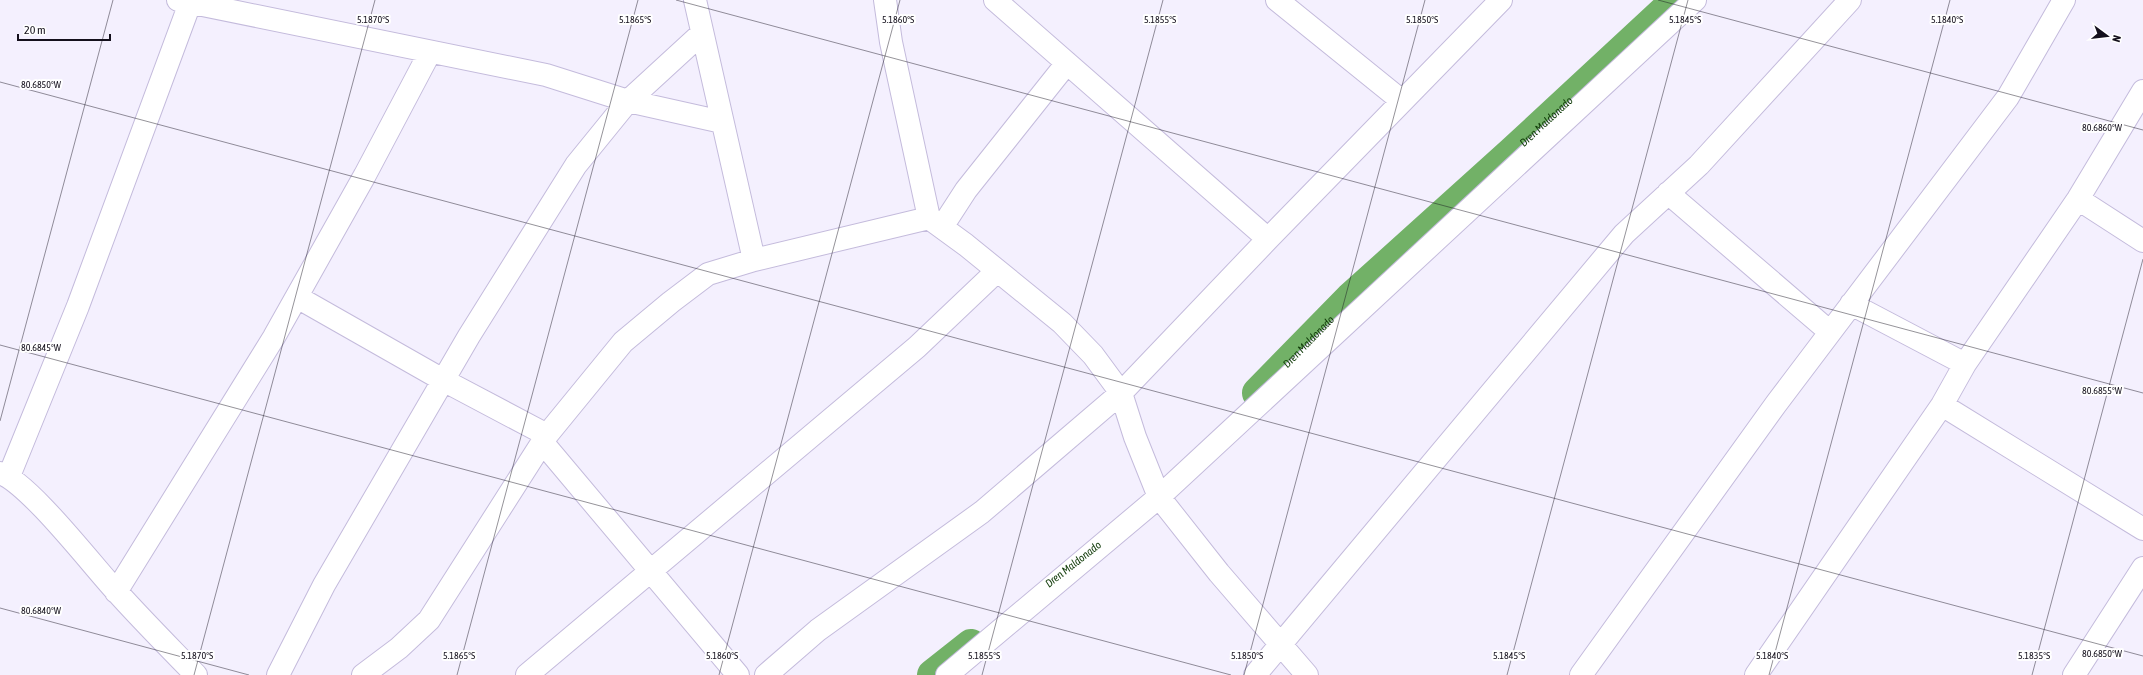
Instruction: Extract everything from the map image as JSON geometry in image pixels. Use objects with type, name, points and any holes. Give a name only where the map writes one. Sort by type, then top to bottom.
[{"type":"street","points":[[695,0],[754,260]]},
{"type":"street","points":[[885,0],[891,42],[935,223],[998,271],[1062,323],[1093,355],[1121,394],[1135,437],[1159,497],[1219,573],[1307,675]]},
{"type":"street","points":[[994,0],[1268,239]]},
{"type":"street","points":[[1277,0],[1402,101]]},
{"type":"street","points":[[766,675],[818,630],[982,512],[1121,394],[1268,239],[1501,0]]},
{"type":"street","points":[[948,675],[1159,497],[1695,0]]},
{"type":"street","points":[[1255,675],[1624,234],[1699,165],[1850,0]]},
{"type":"street","points":[[1581,675],[1776,404],[2008,97],[2064,0]]},
{"type":"street","points":[[196,675],[116,592],[42,507],[4,474],[78,306],[184,2],[546,75],[628,101],[722,122]]},
{"type":"street","points":[[278,675],[324,585],[444,380],[576,165],[628,101],[702,34]]},
{"type":"street","points":[[116,592],[274,337],[366,175],[430,52]]},
{"type":"street","points":[[363,675],[399,648],[429,620],[545,439],[623,342],[671,302],[708,274],[754,260],[935,223],[966,190],[1067,63]]},
{"type":"street","points":[[1756,675],[1942,405],[1965,364],[2078,199],[2143,91]]},
{"type":"street","points":[[1668,193],[1830,332]]},
{"type":"street","points":[[2078,199],[2143,241]]},
{"type":"street","points":[[527,675],[917,347],[998,271]]},
{"type":"street","points":[[297,297],[545,439],[651,571],[738,675]]},
{"type":"street","points":[[1851,304],[1965,364]]},
{"type":"street","points":[[1942,405],[2143,530]]},
{"type":"street","points":[[2074,675],[2143,568]]},
{"type":"waterway","name":"Dren Maldonado","points":[[1258,393],[1351,298],[1512,153],[1677,0]]},
{"type":"waterway","name":"Dren Maldonado","points":[[933,675],[971,645]]}]
